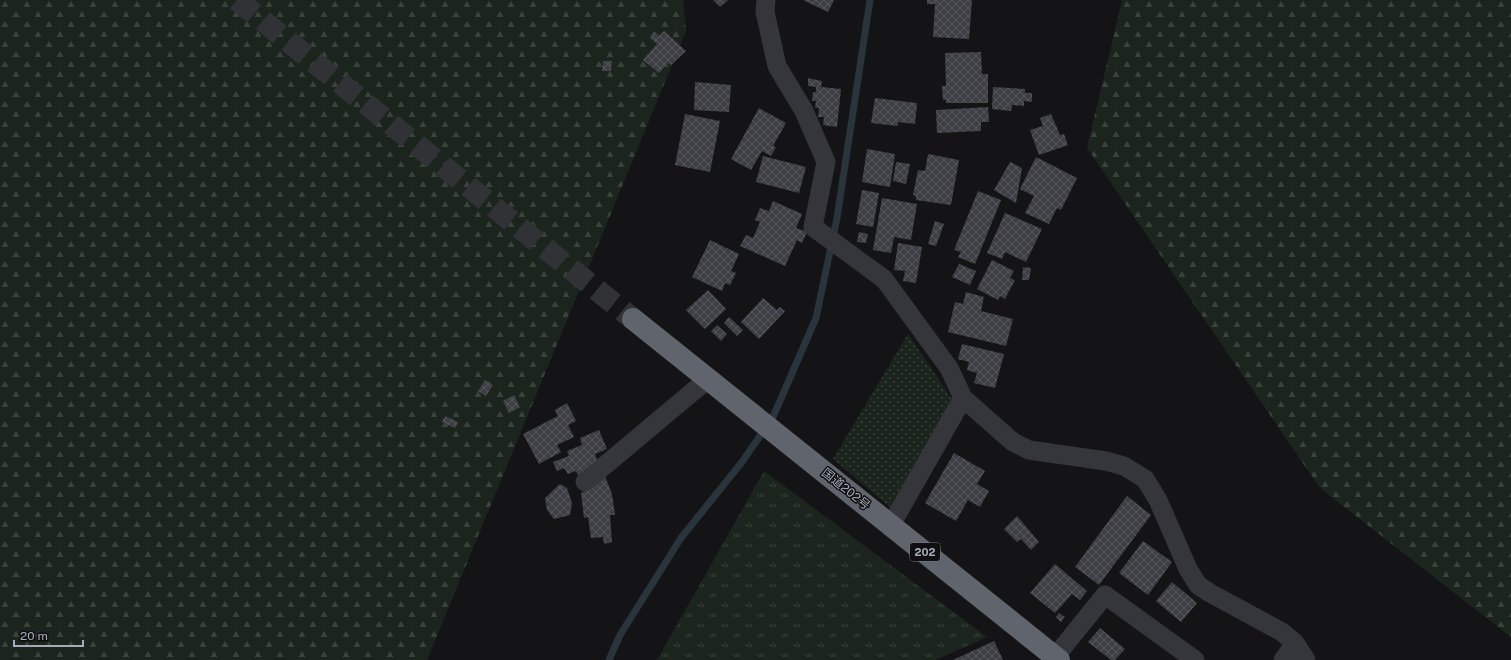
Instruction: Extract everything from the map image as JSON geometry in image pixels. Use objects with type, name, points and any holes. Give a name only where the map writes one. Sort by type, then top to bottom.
[{"type":"highway","name":"国道202号","points":[[633,319],[791,444],[1057,659]]},
{"type":"street","points":[[766,0],[765,12],[777,66],[804,111],[826,162],[813,228],[884,279],[949,368],[963,398],[1013,442],[1029,450],[1106,461],[1124,466],[1145,479],[1158,500],[1188,569],[1198,584],[1210,593],[1282,632],[1295,643],[1306,660]]},
{"type":"street","points":[[585,482],[708,379]]},
{"type":"street","points":[[892,525],[963,398]]},
{"type":"street","points":[[1057,659],[1105,595],[1195,660]]},
{"type":"street","points":[[1283,660],[1295,643]]},
{"type":"green space","points":[[0,0],[683,0],[686,31],[427,660],[0,660]]},
{"type":"green space","points":[[1122,0],[1511,0],[1511,637],[1320,488],[1087,148]]},
{"type":"green space","points":[[908,334],[952,399],[890,507],[833,459]]},
{"type":"green space","points":[[764,471],[987,637],[936,660],[657,660]]},
{"type":"building","points":[[713,0],[728,0],[720,7]]},
{"type":"building","points":[[803,0],[834,0],[828,12]]},
{"type":"building","points":[[927,0],[972,0],[969,39],[933,37],[935,4],[927,4]]},
{"type":"building","points":[[664,31],[686,51],[671,65],[668,63],[659,73],[643,60],[657,44],[650,38],[655,32],[659,36]]},
{"type":"building","points":[[981,52],[982,74],[988,74],[988,103],[946,103],[946,100],[943,100],[942,86],[946,86],[945,53]]},
{"type":"building","points":[[603,61],[612,61],[611,71],[602,71]]},
{"type":"building","points":[[808,78],[822,81],[821,87],[841,89],[837,127],[823,125],[824,117],[818,117],[819,108],[815,108],[816,101],[812,101],[813,92],[816,92],[816,87],[808,86]]},
{"type":"building","points":[[695,82],[731,85],[729,112],[694,110]]},
{"type":"building","points":[[993,87],[1025,89],[1025,93],[1032,93],[1032,102],[1024,101],[1024,106],[1012,105],[1011,111],[992,109]]},
{"type":"building","points":[[875,98],[917,103],[915,124],[898,122],[898,126],[871,123]]},
{"type":"building","points":[[988,107],[989,122],[981,122],[981,131],[937,133],[936,110]]},
{"type":"building","points":[[759,108],[786,123],[773,146],[776,147],[771,156],[762,151],[751,170],[731,159]]},
{"type":"building","points":[[685,114],[720,121],[710,172],[675,165]]},
{"type":"building","points":[[1051,114],[1060,135],[1064,134],[1068,145],[1039,155],[1030,130],[1043,126],[1040,118]]},
{"type":"building","points":[[867,149],[895,154],[890,187],[862,182]]},
{"type":"building","points":[[928,154],[959,160],[951,205],[916,200],[916,196],[913,195],[918,170],[925,171]]},
{"type":"building","points":[[763,156],[806,167],[799,193],[756,182]]},
{"type":"building","points":[[1036,157],[1077,178],[1061,210],[1057,208],[1049,224],[1025,213],[1034,196],[1020,189]]},
{"type":"building","points":[[896,162],[910,164],[906,184],[893,181]]},
{"type":"building","points":[[1010,162],[1022,168],[1016,203],[994,190]]},
{"type":"building","points":[[862,190],[879,193],[873,227],[856,224]]},
{"type":"building","points":[[978,191],[1001,200],[975,264],[958,257],[961,252],[954,250]]},
{"type":"building","points":[[882,198],[917,204],[911,240],[894,237],[891,253],[873,250]]},
{"type":"building","points":[[773,201],[802,214],[796,228],[807,232],[802,243],[797,240],[785,266],[740,246],[746,235],[753,238],[760,222],[755,220],[760,208],[769,211]]},
{"type":"building","points":[[1005,213],[1042,229],[1026,262],[1005,252],[1002,259],[987,253]]},
{"type":"building","points":[[935,221],[944,224],[936,246],[928,244]]},
{"type":"building","points":[[859,232],[868,234],[866,243],[857,242]]},
{"type":"building","points":[[710,240],[739,254],[731,271],[736,273],[730,285],[725,283],[722,291],[692,277]]},
{"type":"building","points":[[898,243],[922,247],[916,283],[903,281],[905,271],[894,270]]},
{"type":"building","points":[[992,260],[1014,271],[1010,278],[1015,280],[1005,299],[1000,296],[998,300],[977,289]]},
{"type":"building","points":[[959,264],[976,271],[970,285],[952,277]]},
{"type":"building","points":[[1023,267],[1031,268],[1029,280],[1022,280]]},
{"type":"building","points":[[708,290],[726,309],[705,329],[686,310]]},
{"type":"building","points":[[966,292],[984,297],[981,311],[1013,319],[1006,346],[948,332],[955,302],[963,304]]},
{"type":"building","points":[[763,298],[777,310],[780,307],[785,311],[759,339],[741,322]]},
{"type":"building","points":[[729,317],[743,330],[737,336],[724,323]]},
{"type":"building","points":[[717,325],[727,334],[721,341],[711,331]]},
{"type":"building","points":[[962,344],[1004,354],[995,388],[974,383],[977,373],[967,370],[969,362],[958,359]]},
{"type":"building","points":[[485,380],[493,385],[486,396],[478,391]]},
{"type":"building","points":[[514,395],[520,407],[509,413],[503,401]]},
{"type":"building","points":[[567,403],[576,421],[568,425],[574,437],[557,445],[561,452],[539,464],[523,434],[558,416],[555,410]]},
{"type":"building","points":[[445,416],[458,422],[455,428],[442,422]]},
{"type":"building","points":[[599,430],[607,449],[595,454],[598,463],[591,469],[578,475],[576,471],[568,474],[564,468],[557,471],[553,462],[569,456],[567,451],[582,445],[580,438]]},
{"type":"building","points":[[954,453],[985,471],[977,484],[989,491],[980,507],[968,500],[956,521],[925,503]]},
{"type":"building","points":[[605,476],[612,494],[615,515],[610,515],[612,542],[604,544],[603,537],[591,538],[588,517],[584,518],[581,493]]},
{"type":"building","points":[[560,484],[567,488],[572,503],[570,515],[554,519],[547,510],[545,498]]},
{"type":"building","points":[[1127,496],[1151,515],[1099,585],[1075,567]]},
{"type":"building","points":[[1017,516],[1039,542],[1031,550],[1021,539],[1017,542],[1004,529]]},
{"type":"building","points":[[1143,541],[1172,562],[1148,595],[1119,573]]},
{"type":"building","points":[[1055,564],[1087,591],[1080,600],[1072,594],[1055,613],[1030,593]]},
{"type":"building","points":[[1172,582],[1197,603],[1181,622],[1156,601]]},
{"type":"building","points":[[1059,613],[1065,617],[1061,622],[1056,617]]},
{"type":"building","points":[[1100,628],[1125,649],[1115,660],[1111,660],[1088,642]]},
{"type":"building","points":[[994,641],[1003,660],[953,660]]},
{"type":"waterway","points":[[609,660],[620,635],[681,538],[742,462],[773,417],[816,318],[837,218],[870,0]]},
{"type":"tunnel","points":[[237,0],[633,319]]}]
